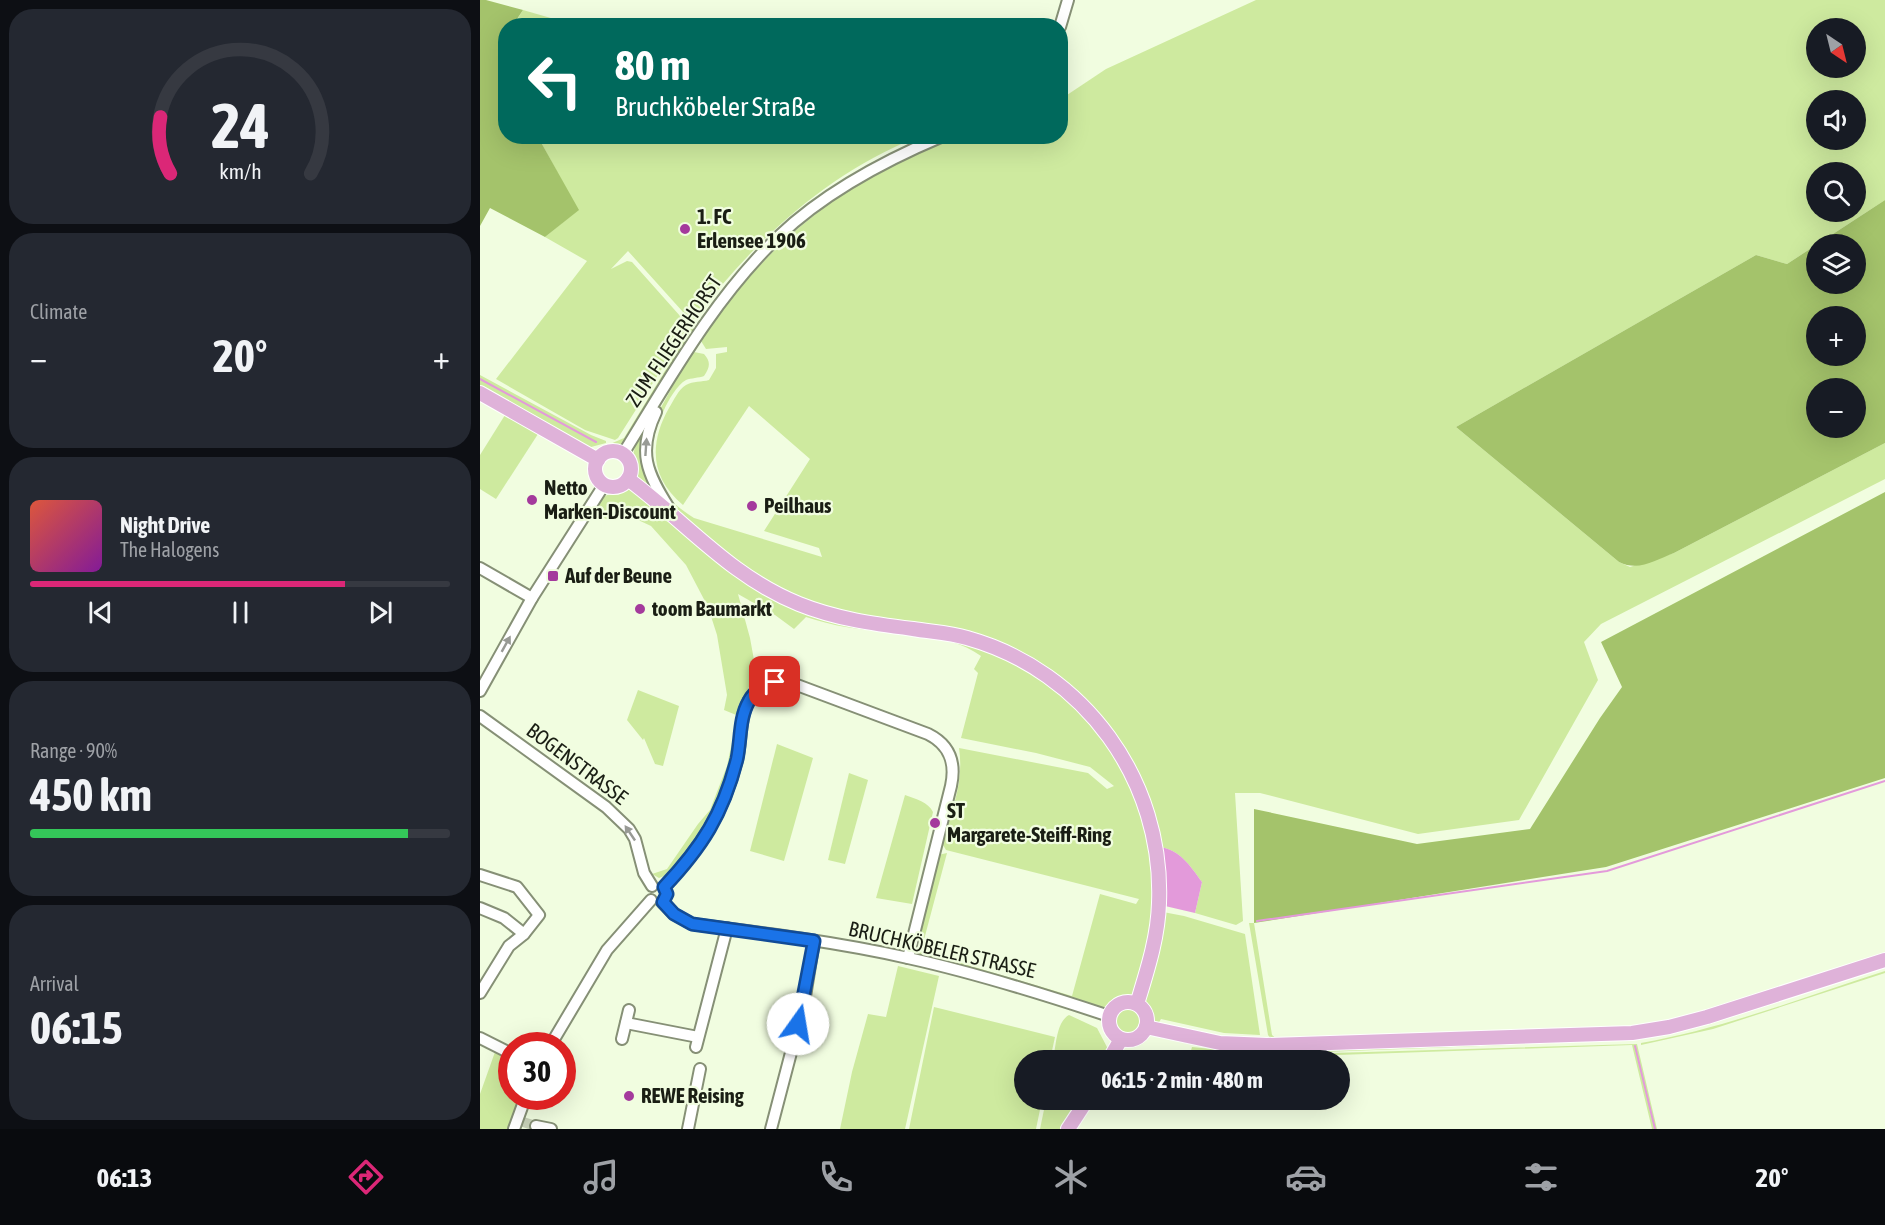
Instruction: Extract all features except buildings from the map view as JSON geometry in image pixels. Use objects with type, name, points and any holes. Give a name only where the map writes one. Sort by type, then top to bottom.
[{"type":"main road","points":[[480,393],[598,460]]},
{"type":"main road","points":[[612,452],[622,454],[630,463],[628,479],[620,486],[604,485],[595,471],[598,460],[612,452]]},
{"type":"main road","points":[[628,479],[751,580],[797,604],[846,620],[940,632],[967,638],[1007,652],[1037,669],[1083,706],[1117,748],[1131,772],[1142,794],[1156,847],[1159,880],[1157,925],[1152,956],[1137,1004]]},
{"type":"main road","points":[[1146,1027],[1220,1042],[1268,1045],[1632,1033],[1669,1027],[1707,1017],[1885,960]]},
{"type":"main road","points":[[1126,1002],[1137,1004],[1146,1014],[1146,1027],[1139,1037],[1127,1041],[1121,1039],[1109,1027],[1109,1016],[1120,1004],[1126,1002]]},
{"type":"main road","points":[[1115,1050],[1121,1039]]},
{"type":"main road","points":[[1068,1129],[1080,1110]]},
{"type":"street","points":[[1063,18],[1068,0]]},
{"type":"street","name":"ZUM FLIEGERHORST","points":[[622,454],[713,311],[761,254],[787,228],[858,179],[926,144]]},
{"type":"street","points":[[673,373],[650,425],[645,447],[646,466],[653,484],[676,519]]},
{"type":"street","points":[[480,691],[532,598],[604,485]]},
{"type":"street","points":[[480,568],[532,598]]},
{"type":"street","points":[[664,887],[691,858],[717,816],[734,771],[743,716],[750,699],[760,688],[775,682],[788,682],[928,734],[941,742],[952,757],[951,786],[908,958]]},
{"type":"street","name":"BOGENSTRASSE","points":[[480,716],[606,807],[629,829],[635,839],[644,873],[652,886]]},
{"type":"street","points":[[480,875],[517,887],[539,915],[524,934],[508,946],[480,991]]},
{"type":"street","points":[[558,1032],[607,950],[667,894],[664,887],[657,884],[652,886],[648,892],[657,901]]},
{"type":"street","name":"BRUCHKÖBELER STRASSE","points":[[657,901],[692,924],[814,941],[908,958],[1004,982],[1109,1016]]},
{"type":"street","points":[[480,908],[504,918],[524,934]]},
{"type":"street","points":[[626,1023],[697,1042],[727,928]]},
{"type":"street","points":[[771,1129],[804,1003],[814,941]]},
{"type":"street","points":[[622,1039],[629,1010]]},
{"type":"street","points":[[480,1038],[498,1047]]},
{"type":"street","points":[[688,1129],[700,1069]]},
{"type":"street","points":[[536,1126],[551,1129]]},
{"type":"green space","points":[[480,0],[486,0],[523,10],[518,18],[498,18],[498,144],[542,144],[579,210],[545,237],[490,208],[480,226]]},
{"type":"green space","points":[[1256,0],[1885,0],[1885,200],[1866,212],[1866,162],[1806,162],[1806,222],[1851,222],[1833,234],[1806,234],[1806,252],[1787,264],[1756,255],[1456,427],[1619,562],[1630,567],[1674,553],[1885,443],[1885,479],[1601,624],[1584,642],[1598,680],[1519,820],[1418,834],[1260,793],[1235,793],[1243,921],[1236,925],[1195,913],[1202,882],[1179,855],[1159,847],[1145,794],[1056,678],[915,625],[823,608],[753,577],[667,501],[648,466],[651,426],[690,354],[694,352],[704,354],[708,360],[708,370],[704,376],[686,380],[679,386],[668,402],[657,427],[652,457],[659,484],[679,507],[694,518],[822,557],[819,548],[764,531],[810,459],[749,406],[683,505],[664,483],[656,460],[656,447],[658,434],[669,408],[676,395],[686,385],[709,380],[716,368],[716,354],[727,352],[727,347],[706,349],[701,341],[731,296],[785,239],[833,200],[881,170],[937,144],[1068,144],[1068,94],[1106,69]]},
{"type":"green space","points":[[523,10],[551,18],[518,18]]},
{"type":"green space","points":[[542,144],[902,144],[851,171],[792,214],[740,265],[692,322],[628,251],[611,269],[627,261],[632,262],[689,326],[615,440],[585,430],[496,379],[587,261],[545,237],[578,210]]},
{"type":"green space","points":[[1885,200],[1885,443],[1674,553],[1654,562],[1640,565],[1626,565],[1619,562],[1456,427],[1756,255],[1787,264],[1806,252],[1806,294],[1866,294],[1866,234],[1833,234],[1852,222],[1866,222],[1866,212]]},
{"type":"green space","points":[[691,328],[694,329],[622,444],[615,449],[594,451],[624,438]]},
{"type":"green space","points":[[480,375],[606,443],[591,447],[590,450],[480,390]]},
{"type":"green space","points":[[505,415],[538,434],[496,499],[480,489],[480,455]]},
{"type":"green space","points":[[647,423],[656,492],[638,478],[632,459],[636,443]]},
{"type":"green space","points":[[629,489],[791,606],[962,640],[1017,662],[1078,706],[1127,773],[1152,848],[1153,926],[1134,995],[1105,1008],[924,958],[918,952],[926,904],[939,861],[938,855],[947,853],[921,951],[1072,996],[1100,894],[1136,904],[1139,899],[946,850],[943,840],[959,783],[959,748],[1088,773],[1107,789],[1114,786],[1090,767],[1036,753],[961,738],[978,673],[974,669],[981,656],[967,648],[934,638],[846,627],[806,617],[794,629],[775,615],[738,594],[756,671],[748,689],[746,719],[724,710],[727,695],[717,635],[708,607],[686,565],[651,526],[636,519],[609,520],[593,514],[601,499],[611,493]]},
{"type":"green space","points":[[1885,492],[1885,778],[1606,867],[1254,923],[1254,809],[1417,844],[1530,829],[1622,687],[1601,642]]},
{"type":"green space","points":[[638,690],[679,706],[663,766],[655,764],[644,738],[643,740],[627,720]]},
{"type":"green space","points":[[735,728],[738,730],[724,784],[709,818],[689,850],[669,872],[659,878],[652,874],[667,869],[710,810],[727,766]]},
{"type":"green space","points":[[777,744],[813,758],[784,861],[750,851]]},
{"type":"green space","points":[[849,773],[868,780],[845,864],[828,860]]},
{"type":"green space","points":[[905,795],[925,803],[933,812],[912,904],[876,898]]},
{"type":"green space","points":[[1163,912],[1245,934],[1260,1035],[1224,1033],[1161,1019],[1158,1024],[1149,1016],[1145,999],[1150,985]]},
{"type":"green space","points":[[1249,923],[1254,923],[1272,1035],[1278,1040],[1271,1039],[1268,1035]]},
{"type":"green space","points":[[898,966],[939,976],[905,1129],[840,1129],[852,1072],[868,1014],[886,1017]]},
{"type":"green space","points":[[1885,971],[1885,973],[1713,1029],[1641,1045],[1641,1043],[1734,1020]]},
{"type":"green space","points":[[934,1007],[1055,1037],[1052,1050],[1014,1050],[1014,1110],[1040,1110],[1036,1129],[909,1129]]},
{"type":"green space","points":[[1128,1007],[1139,1011],[1143,1022],[1139,1033],[1128,1037],[1117,1033],[1113,1022],[1117,1011]]},
{"type":"green space","points":[[1069,1015],[1097,1028],[1108,1050],[1055,1050],[1059,1029]]},
{"type":"green space","points":[[1632,1038],[1635,1040],[1350,1051],[1300,1050]]},
{"type":"green space","points":[[1637,1044],[1657,1129],[1652,1129],[1632,1045],[1350,1055],[1350,1052]]},
{"type":"green space","points":[[1192,1047],[1223,1050],[1191,1050]]},
{"type":"green space","points":[[495,1052],[498,1054],[498,1110],[515,1110],[508,1129],[480,1129],[480,1094]]},
{"type":"green space","points":[[1044,1110],[1076,1110],[1064,1129],[1040,1129]]},
{"type":"shaded area","points":[[1159,847],[1179,855],[1202,882],[1195,913],[1165,906],[1166,885]]},
{"type":"waterway","points":[[480,379],[596,442]]},
{"type":"waterway","points":[[1257,921],[1607,871],[1885,781]]},
{"type":"waterway","points":[[1635,1046],[1655,1129]]},
{"type":"tunnel","points":[[523,1122],[536,1126]]},
{"type":"place","name":"1. FC Erlensee 1906","points":[[685,229]]},
{"type":"place","name":"Netto Marken-Discount","points":[[532,500]]},
{"type":"place","name":"Peilhaus","points":[[752,506]]},
{"type":"place","name":"Auf der Beune","points":[[553,576]]},
{"type":"place","name":"toom Baumarkt","points":[[640,609]]},
{"type":"place","name":"ST Margarete-Steiff-Ring","points":[[935,823]]},
{"type":"place","name":"REWE Reising","points":[[629,1096]]},
{"type":"route","points":[[775,682],[760,688],[750,699],[743,716],[737,758],[717,816],[691,858],[664,887],[667,894],[663,902],[674,914],[692,924],[814,941],[804,1003],[798,1024]]}]
